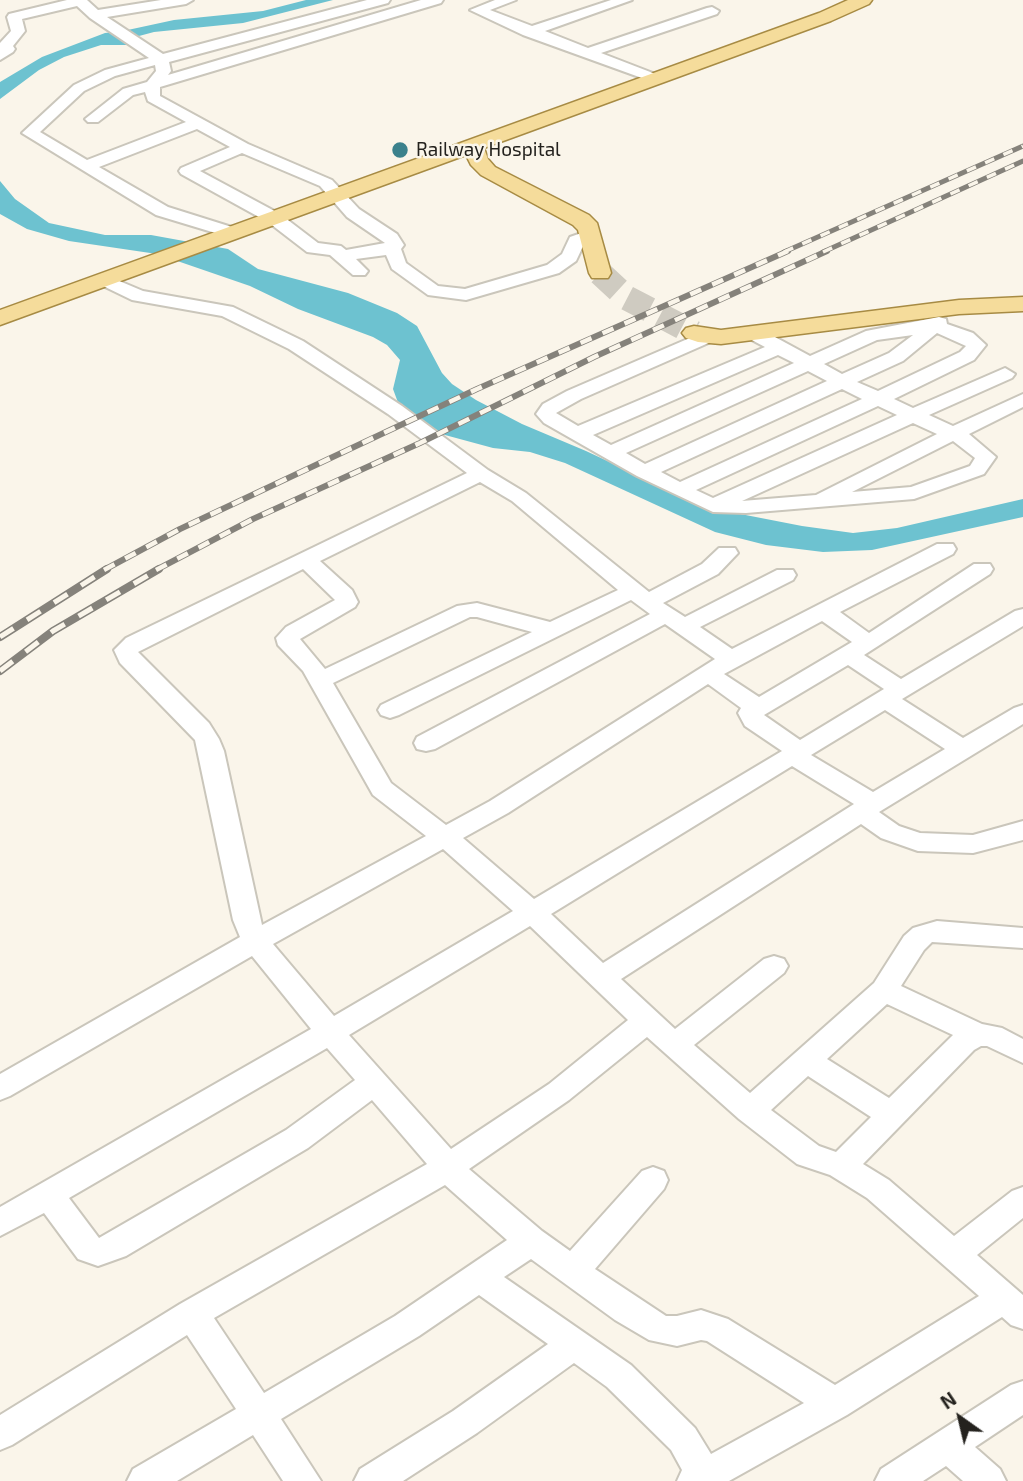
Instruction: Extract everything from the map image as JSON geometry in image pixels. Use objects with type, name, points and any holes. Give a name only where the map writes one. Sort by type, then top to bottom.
[{"type":"main road","points":[[0,318],[836,13],[863,0]]},
{"type":"main road","points":[[473,145],[482,166]]},
{"type":"main road","points":[[421,163],[482,166],[568,211],[581,220],[590,235],[600,273]]},
{"type":"main road","points":[[700,335],[755,334],[960,307],[1023,304]]},
{"type":"street","points":[[2,49],[18,31],[13,17],[79,0],[95,15],[162,60],[164,71],[152,85],[153,98],[242,147],[326,183],[353,213],[391,238],[395,245],[392,248],[398,265],[434,291],[466,295],[553,270],[570,257],[576,241],[590,235]]},
{"type":"street","points":[[95,15],[187,0]]},
{"type":"street","points":[[228,234],[162,211],[30,133],[79,88],[110,73],[383,0]]},
{"type":"street","points":[[93,119],[123,95],[436,0]]},
{"type":"street","points":[[461,0],[484,8]]},
{"type":"street","points":[[509,0],[477,10],[528,32],[589,52],[653,78]]},
{"type":"street","points":[[528,32],[625,0]]},
{"type":"street","points":[[589,52],[712,11]]},
{"type":"street","points":[[87,166],[198,123]]},
{"type":"street","points":[[242,147],[187,172],[274,218],[313,248],[329,248],[359,271]]},
{"type":"street","points":[[342,256],[392,248]]},
{"type":"street","points":[[105,279],[138,296],[227,311],[312,355],[535,509],[657,608],[731,659]]},
{"type":"street","points":[[644,472],[895,357],[960,307]]},
{"type":"street","points":[[611,453],[873,335],[934,326],[966,337],[977,345],[967,356],[678,490]]},
{"type":"street","points":[[700,335],[550,408],[546,414],[644,472],[713,506],[817,503],[914,493],[977,470],[986,457],[979,449],[952,433],[809,365],[755,334]]},
{"type":"street","points":[[577,434],[778,348]]},
{"type":"street","points":[[713,506],[1005,374]]},
{"type":"street","points":[[817,503],[952,433],[1023,400]]},
{"type":"street","points":[[481,474],[134,643],[126,650],[128,658],[207,739],[212,751],[247,920],[255,941],[330,1032],[465,1186],[531,1241],[627,1310],[660,1330],[677,1331],[701,1325],[716,1329],[835,1404]]},
{"type":"street","points":[[0,1088],[255,941],[446,838],[731,659],[945,549]]},
{"type":"street","points":[[426,743],[657,608],[727,553]]},
{"type":"street","points":[[306,561],[344,595],[347,602],[340,609],[293,632],[288,638],[290,645],[313,667],[382,789],[446,838],[531,911],[647,1021],[750,1111],[808,1155],[841,1166],[878,1189],[1014,1306],[703,1479],[683,1439],[619,1376],[479,1277]]},
{"type":"street","points":[[982,569],[858,649],[756,707],[750,713],[754,720],[868,808],[890,832],[918,842],[973,844],[1021,835]]},
{"type":"street","points":[[390,710],[552,630],[657,608],[785,575]]},
{"type":"street","points":[[320,680],[465,611],[477,610],[552,630]]},
{"type":"street","points":[[822,611],[858,649],[894,695],[964,750]]},
{"type":"street","points":[[0,1223],[330,1032],[1023,616]]},
{"type":"street","points":[[709,674],[756,707]]},
{"type":"street","points":[[603,977],[1023,713]]},
{"type":"street","points":[[750,1111],[884,990],[914,943],[923,935],[937,931],[1023,938]]},
{"type":"street","points":[[675,1045],[774,966]]},
{"type":"street","points":[[884,990],[977,1034],[992,1036],[1023,1052]]},
{"type":"street","points":[[0,1434],[192,1314],[449,1167],[559,1092],[647,1021]]},
{"type":"street","points":[[841,1166],[964,1042],[977,1034]]},
{"type":"street","points":[[806,1060],[890,1114]]},
{"type":"street","points":[[49,1195],[89,1249],[98,1252],[115,1247],[297,1139],[374,1082]]},
{"type":"street","points":[[573,1271],[653,1180]]},
{"type":"street","points":[[954,1255],[1023,1200]]},
{"type":"street","points":[[145,1481],[259,1416],[407,1326],[531,1241]]},
{"type":"street","points":[[192,1314],[303,1481]]},
{"type":"street","points":[[372,1481],[465,1422],[575,1344]]},
{"type":"street","points":[[893,1481],[1023,1396]]},
{"type":"street","points":[[947,1444],[988,1481]]},
{"type":"water","points":[[306,0],[333,0],[243,23],[154,32],[139,36],[132,45],[101,45],[64,57],[39,70],[0,99],[0,82],[42,57],[105,33],[174,20],[263,11]]},
{"type":"water","points":[[0,181],[15,199],[49,223],[105,235],[151,235],[228,249],[258,269],[348,293],[397,313],[417,326],[442,373],[452,384],[476,400],[522,424],[678,494],[725,511],[853,533],[897,528],[1023,499],[1023,517],[872,550],[823,552],[766,545],[715,532],[565,463],[530,452],[493,448],[445,435],[400,408],[393,389],[400,360],[387,345],[373,337],[298,309],[250,286],[157,254],[69,241],[27,229],[0,214]]},
{"type":"tunnel","points":[[600,273],[627,298],[694,333]]},
{"type":"railway","points":[[784,252],[1023,146]]},
{"type":"railway","points":[[823,252],[1023,161]]},
{"type":"railway","points":[[104,570],[180,529],[477,389],[788,251]]},
{"type":"railway","points":[[156,570],[253,519],[420,443],[594,357],[827,251]]},
{"type":"railway","points":[[0,637],[107,569]]},
{"type":"railway","points":[[0,671],[53,631],[159,569]]},
{"type":"place","name":"Railway Hospital","points":[[400,150]]}]
